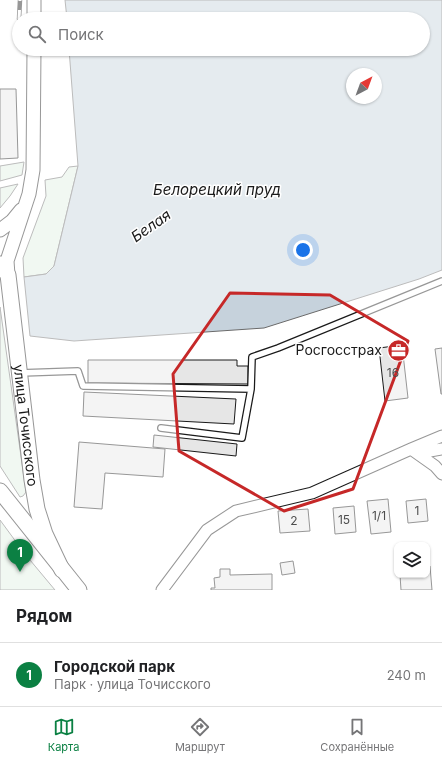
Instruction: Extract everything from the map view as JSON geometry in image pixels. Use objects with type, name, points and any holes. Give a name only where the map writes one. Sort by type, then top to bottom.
[{"type":"main road","name":"улица Точисского","points":[[4,270],[18,357],[37,509],[45,534],[62,570]]},
{"type":"main road","name":"улица Точисского","points":[[0,491],[78,590]]},
{"type":"street","points":[[34,0],[34,12]]},
{"type":"street","name":"улица Точисского","points":[[4,270],[23,207],[29,194],[33,170],[34,56]]},
{"type":"street","points":[[0,230],[12,220],[23,207]]},
{"type":"street","points":[[162,590],[207,530],[236,511],[312,493],[442,436]]},
{"type":"street","points":[[411,449],[430,452],[442,449]]},
{"type":"street","points":[[411,449],[436,466],[442,474]]},
{"type":"lane","points":[[161,428],[242,438],[251,389],[252,357],[278,348],[442,281]]},
{"type":"lane","points":[[20,373],[78,371],[83,386],[251,389]]},
{"type":"highlighted area","points":[[230,293],[330,295],[408,341],[353,489],[284,511],[179,451],[173,374]]},
{"type":"green space","points":[[24,162],[22,175],[0,181],[0,166]]},
{"type":"green space","points":[[78,166],[54,266],[46,274],[24,277],[23,258],[46,196],[45,180],[62,177],[69,167]]},
{"type":"green space","points":[[18,184],[10,196],[0,208],[0,188]]},
{"type":"green space","points":[[0,307],[26,492],[20,497],[0,466]]},
{"type":"green space","points":[[0,520],[25,554],[55,590],[0,590]]},
{"type":"water","name":"Белорецкий пруд","points":[[65,0],[442,0],[442,270],[419,279],[264,328],[74,341],[30,336],[24,277],[46,274],[54,266],[78,166],[70,56],[430,56],[430,12],[66,12]]},
{"type":"building","points":[[0,89],[16,89],[18,158],[0,159]]},
{"type":"building","points":[[402,345],[408,398],[385,401],[379,348]]},
{"type":"building","points":[[442,348],[442,394],[441,394],[435,349]]},
{"type":"building","points":[[88,360],[237,360],[237,366],[248,366],[248,384],[88,383]]},
{"type":"building","points":[[84,392],[236,399],[234,424],[83,416]]},
{"type":"building","points":[[154,435],[237,444],[236,456],[153,447]]},
{"type":"building","points":[[79,442],[165,449],[163,477],[105,473],[102,509],[74,507]]},
{"type":"building","points":[[388,499],[391,532],[371,534],[367,501]]},
{"type":"building","points":[[426,499],[428,521],[408,523],[406,501]]},
{"type":"building","points":[[354,506],[356,532],[335,534],[333,508]]},
{"type":"building","points":[[308,509],[310,531],[280,533],[278,511]]},
{"type":"building","points":[[293,561],[295,573],[282,575],[280,563]]},
{"type":"building","points":[[430,566],[432,590],[401,590],[400,578],[430,578]]},
{"type":"building","points":[[220,569],[230,569],[230,575],[272,574],[272,590],[211,590],[211,588],[215,588],[214,578],[220,577]]},
{"type":"railway","points":[[19,12],[20,0]]},
{"type":"place","name":"Росгосстрах","points":[[398,350]]},
{"type":"place","name":"Городской парк","points":[[20,572]]},
{"type":"water label","name":"Белая","points":[[151,226]]}]
